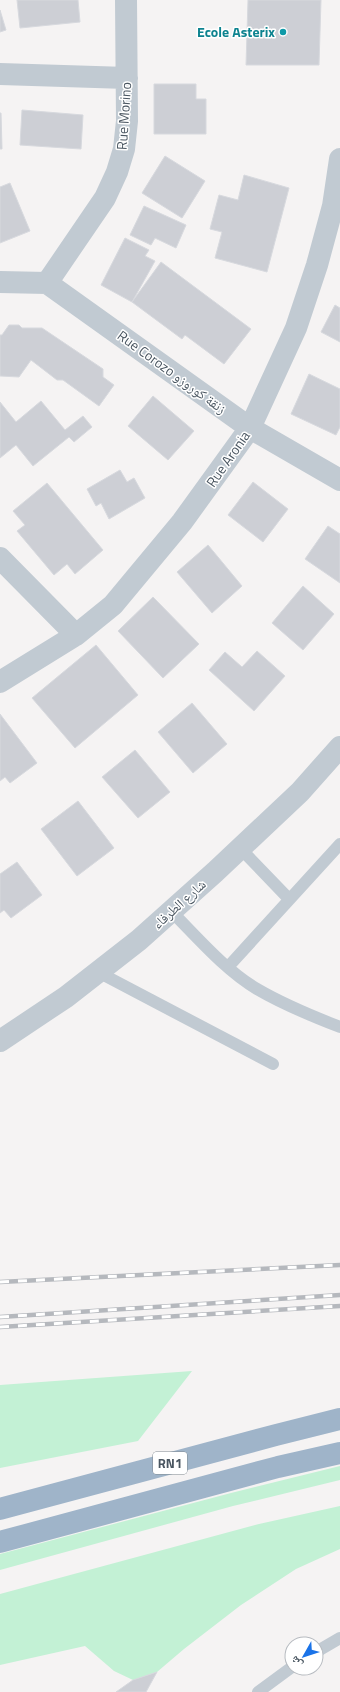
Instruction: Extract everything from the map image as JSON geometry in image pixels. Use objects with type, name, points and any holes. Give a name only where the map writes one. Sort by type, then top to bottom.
[{"type":"highway","name":"RN1","points":[[0,1509],[276,1435],[340,1420]]},
{"type":"highway","name":"RN1","points":[[0,1542],[278,1467],[340,1453]]},
{"type":"street","name":"Rue Morino","points":[[47,283],[105,198],[117,172],[124,149],[127,121],[126,0]]},
{"type":"street","points":[[0,74],[127,78]]},
{"type":"street","name":"Rue Aronia","points":[[0,682],[76,635],[113,605],[182,522],[250,428],[296,328],[317,265],[327,228],[340,159]]},
{"type":"street","points":[[0,282],[47,283]]},
{"type":"street","name":"Rue Corozo زنقة كوروزو","points":[[47,283],[250,428],[340,480]]},
{"type":"street","points":[[0,558],[76,635]]},
{"type":"street","name":"شارع الطرفاء","points":[[0,1041],[66,996],[139,940],[300,792],[340,747]]},
{"type":"lane","points":[[228,967],[340,844]]},
{"type":"lane","points":[[240,848],[289,899]]},
{"type":"lane","points":[[171,911],[228,967],[256,989],[340,1027]]},
{"type":"lane","points":[[98,972],[273,1064]]},
{"type":"lane","points":[[324,1647],[340,1638]]},
{"type":"lane","points":[[258,1692],[284,1673]]},
{"type":"green space","points":[[192,1371],[138,1441],[0,1468],[0,1385]]},
{"type":"green space","points":[[340,1466],[340,1480],[233,1506],[0,1570],[0,1554]]},
{"type":"green space","points":[[340,1506],[340,1549],[296,1569],[241,1605],[157,1672],[133,1680],[114,1671],[85,1646],[0,1665],[0,1594],[259,1524]]},
{"type":"building","points":[[17,0],[78,0],[80,22],[20,28]]},
{"type":"building","name":"Ecole Asterix","points":[[248,0],[321,0],[319,65],[246,65]]},
{"type":"building","points":[[0,10],[6,30],[0,32]]},
{"type":"building","points":[[154,84],[196,84],[196,99],[206,99],[206,134],[154,134]]},
{"type":"building","points":[[22,110],[83,115],[81,149],[20,145]]},
{"type":"building","points":[[1,113],[2,149],[0,149]]},
{"type":"building","points":[[165,156],[205,181],[182,218],[142,193]]},
{"type":"building","points":[[244,175],[289,188],[267,272],[215,258],[222,232],[210,229],[219,195],[238,200]]},
{"type":"building","points":[[10,183],[30,231],[0,243],[0,187]]},
{"type":"building","points":[[144,206],[186,225],[176,248],[155,238],[151,245],[130,235]]},
{"type":"building","points":[[125,238],[149,250],[145,256],[155,261],[132,302],[101,285]]},
{"type":"building","points":[[161,262],[251,329],[224,364],[185,335],[182,339],[132,302]]},
{"type":"building","points":[[335,305],[340,308],[340,342],[321,332]]},
{"type":"building","points":[[9,325],[19,325],[22,328],[42,328],[103,369],[103,377],[114,385],[99,406],[63,380],[57,380],[31,360],[19,377],[0,376],[0,335],[2,335]]},
{"type":"building","points":[[309,374],[340,389],[340,427],[336,435],[291,414]]},
{"type":"building","points":[[153,396],[194,431],[168,460],[128,426]]},
{"type":"building","points":[[41,401],[65,430],[83,416],[92,427],[74,442],[69,437],[33,466],[16,445],[0,458],[0,402],[16,422]]},
{"type":"building","points":[[120,470],[127,482],[134,478],[145,498],[109,519],[101,503],[96,506],[87,489]]},
{"type":"building","points":[[253,482],[288,509],[263,542],[228,515]]},
{"type":"building","points":[[47,483],[103,550],[75,574],[67,564],[54,575],[17,531],[25,525],[13,511]]},
{"type":"building","points":[[328,526],[340,534],[340,583],[305,559]]},
{"type":"building","points":[[208,545],[242,586],[212,613],[177,572]]},
{"type":"building","points":[[303,586],[334,614],[303,650],[272,623]]},
{"type":"building","points":[[153,597],[199,644],[163,678],[118,631]]},
{"type":"building","points":[[96,645],[138,695],[75,748],[32,698]]},
{"type":"building","points":[[257,651],[285,676],[254,711],[209,670],[225,652],[242,667]]},
{"type":"building","points":[[192,703],[227,744],[193,773],[158,732]]},
{"type":"building","points":[[0,714],[37,763],[10,783],[5,777],[0,781]]},
{"type":"building","points":[[135,750],[170,792],[138,818],[102,777]]},
{"type":"building","points":[[78,801],[114,848],[77,876],[41,829]]},
{"type":"building","points":[[17,862],[42,895],[11,918],[4,910],[0,913],[0,874]]},
{"type":"building","points":[[157,1672],[146,1692],[116,1692],[133,1680]]},
{"type":"railway","points":[[0,1282],[340,1265]]},
{"type":"railway","points":[[0,1317],[340,1295]]},
{"type":"railway","points":[[0,1327],[340,1306]]},
{"type":"place","name":"Ecole Asterix","points":[[283,32]]}]
